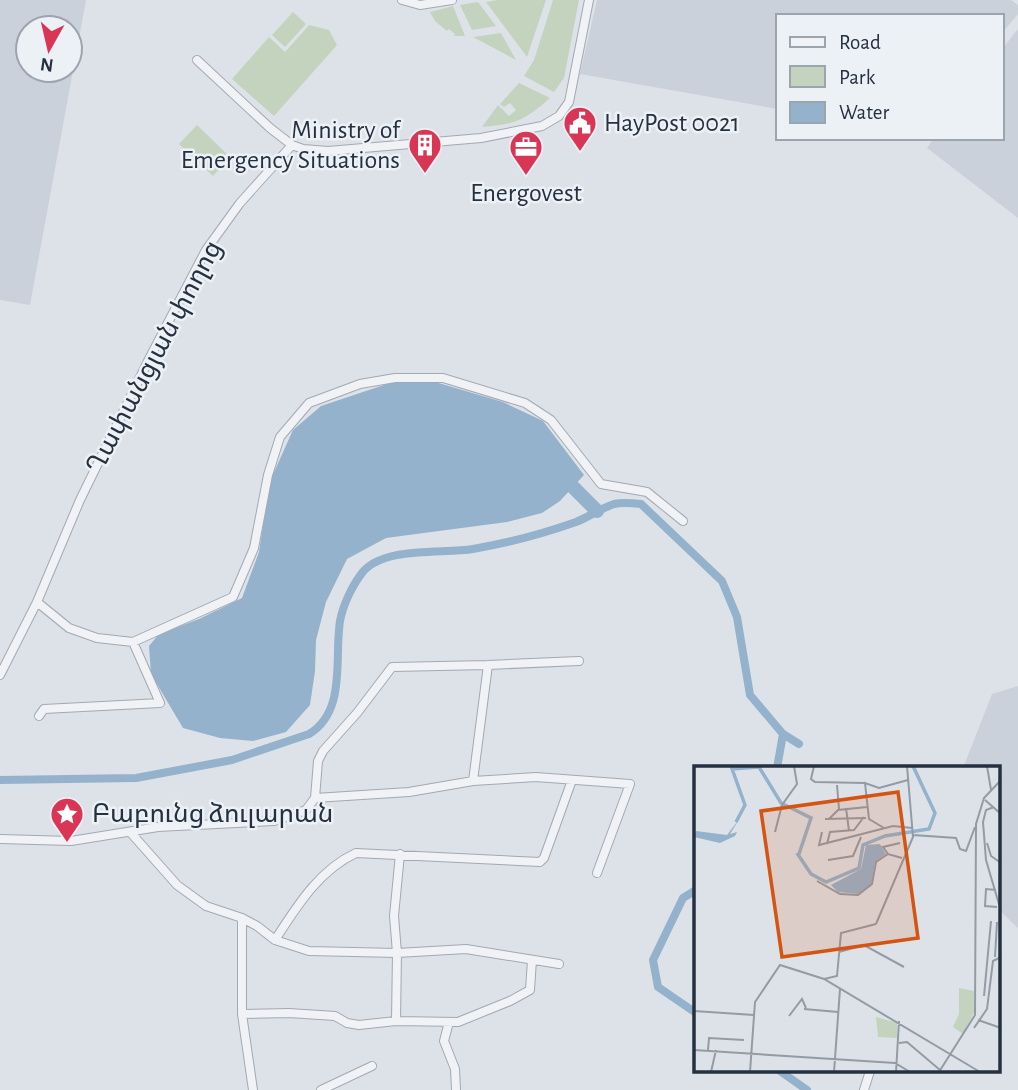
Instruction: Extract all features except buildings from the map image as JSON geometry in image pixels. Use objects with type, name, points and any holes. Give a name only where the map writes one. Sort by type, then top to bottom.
[{"type":"street","points":[[402,0],[420,5],[452,0]]},
{"type":"street","points":[[197,60],[292,145],[316,151],[481,138],[542,126],[559,116],[569,102],[589,0]]},
{"type":"street","name":"Ղափանցյան փողոց","points":[[0,675],[37,602],[86,488],[206,250],[240,203],[292,145]]},
{"type":"street","points":[[37,602],[69,628],[97,638],[133,642],[233,597],[254,548],[268,475],[280,438],[309,403],[360,384],[395,378],[443,378],[525,403],[551,420],[601,484],[647,492],[683,521]]},
{"type":"street","points":[[38,716],[44,709],[160,703],[133,642]]},
{"type":"street","points":[[0,839],[71,841],[158,827],[274,821],[306,810],[315,798],[318,761],[323,751],[392,667],[579,661]]},
{"type":"street","points":[[473,781],[488,666]]},
{"type":"street","points":[[315,798],[409,792],[473,781],[537,777],[630,783],[597,873]]},
{"type":"street","points":[[275,940],[308,892],[337,861],[356,852],[540,862],[544,858],[572,780]]},
{"type":"street","points":[[131,833],[177,885],[206,906],[242,918],[275,940],[309,951],[397,953],[466,950],[559,964]]},
{"type":"street","points":[[396,1021],[397,953],[394,916],[400,854]]},
{"type":"street","points":[[242,918],[242,1014],[253,1090]]},
{"type":"street","points":[[242,1014],[328,1015],[359,1025],[396,1021],[458,1022],[510,1002],[530,990],[532,960]]},
{"type":"street","points":[[449,1022],[444,1041],[455,1069],[456,1090]]},
{"type":"street","points":[[321,1090],[372,1066]]},
{"type":"street","points":[[864,1090],[870,1072]]},
{"type":"shaded area","points":[[0,0],[86,0],[83,14],[14,14],[14,84],[71,84],[30,305],[0,300]]},
{"type":"shaded area","points":[[597,0],[1011,0],[1018,5],[1018,14],[1004,31],[1004,14],[776,14],[776,109],[580,74]]},
{"type":"shaded area","points":[[1018,29],[1018,218],[927,148],[933,140],[1004,140],[1004,46]]},
{"type":"shaded area","points":[[1018,686],[1018,928],[1000,911],[1000,766],[964,766],[992,694]]},
{"type":"green space","points":[[546,0],[527,57],[486,2]]},
{"type":"green space","points":[[553,0],[579,0],[564,78],[554,92],[524,76],[534,60]]},
{"type":"green space","points":[[478,2],[496,26],[472,30],[460,5]]},
{"type":"green space","points":[[453,6],[465,36],[454,36],[449,29],[447,31],[435,21],[430,12]]},
{"type":"green space","points":[[293,12],[306,24],[285,47],[272,35]]},
{"type":"green space","points":[[309,25],[329,30],[337,45],[274,116],[232,79],[269,37],[285,52]]},
{"type":"green space","points":[[501,33],[516,60],[473,37]]},
{"type":"green space","points":[[519,83],[550,98],[519,120],[482,127],[498,105],[509,116],[516,110],[510,103],[504,107],[500,104]]},
{"type":"green space","points":[[197,125],[230,157],[213,176],[179,144]]},
{"type":"water","points":[[425,379],[503,402],[543,421],[584,475],[560,501],[542,513],[507,522],[386,538],[347,559],[326,602],[316,640],[310,705],[286,732],[253,741],[220,738],[183,728],[151,674],[149,646],[159,634],[199,619],[242,598],[259,552],[270,481],[293,430],[321,406],[390,383]]},
{"type":"waterway","points":[[573,487],[597,511]]},
{"type":"waterway","points":[[0,780],[136,778],[232,760],[309,734],[321,724],[334,698],[340,621],[346,602],[358,578],[372,564],[398,555],[473,549],[512,541],[581,520],[617,503],[641,504],[722,581],[737,617],[750,695],[783,734],[799,744]]},
{"type":"waterway","points":[[777,766],[783,734]]},
{"type":"waterway","points":[[694,891],[683,898],[653,960],[658,987],[694,1012]]},
{"type":"waterway","points":[[781,1072],[807,1090]]},
{"type":"place","name":"HayPost 0021","points":[[580,153]]},
{"type":"place","name":"Ministry of Emergency Situations","points":[[425,175]]},
{"type":"place","name":"Energovest","points":[[526,177]]},
{"type":"place","name":"Բաբունց ձուլարան","points":[[67,844]]}]
